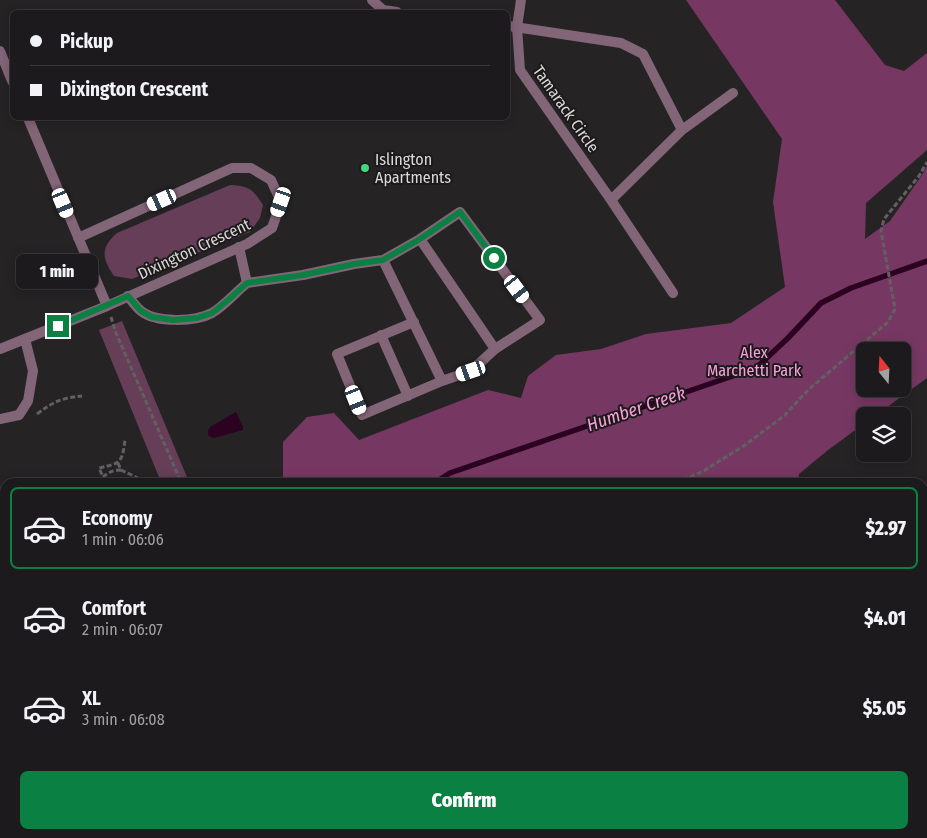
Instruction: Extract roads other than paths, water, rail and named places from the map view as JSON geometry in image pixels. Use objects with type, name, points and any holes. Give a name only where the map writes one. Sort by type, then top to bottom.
[{"type":"street","points":[[372,0],[383,10]]},
{"type":"street","name":"Tamarack Circle","points":[[521,0],[512,27],[520,70],[673,293]]},
{"type":"street","points":[[512,27],[621,43],[643,54],[682,130]]},
{"type":"street","points":[[0,50],[10,76]]},
{"type":"street","points":[[611,200],[682,130],[733,93]]},
{"type":"street","points":[[29,120],[107,306]]},
{"type":"street","name":"Dixington Crescent","points":[[0,350],[107,306],[239,247],[272,228],[281,202],[271,180],[252,168],[232,168],[78,238]]},
{"type":"street","points":[[128,296],[141,311],[152,317],[173,320],[197,318],[212,313],[247,283],[383,260],[420,239],[460,212],[540,320],[496,349],[471,371],[442,381],[362,415],[337,354],[414,322]]},
{"type":"street","points":[[420,239],[496,349]]},
{"type":"street","points":[[239,247],[247,283]]},
{"type":"street","points":[[383,260],[442,381]]},
{"type":"street","points":[[381,335],[408,396]]},
{"type":"street","points":[[0,419],[19,415],[28,401],[33,371],[25,339]]},
{"type":"waterway","name":"Humber Creek","points":[[442,478],[450,473],[756,368],[821,303],[851,288],[927,261]]},
{"type":"place","name":"Islington Apartments","points":[[365,168]]},
{"type":"park label","name":"Alex Marchetti Park","points":[[754,361]]}]
